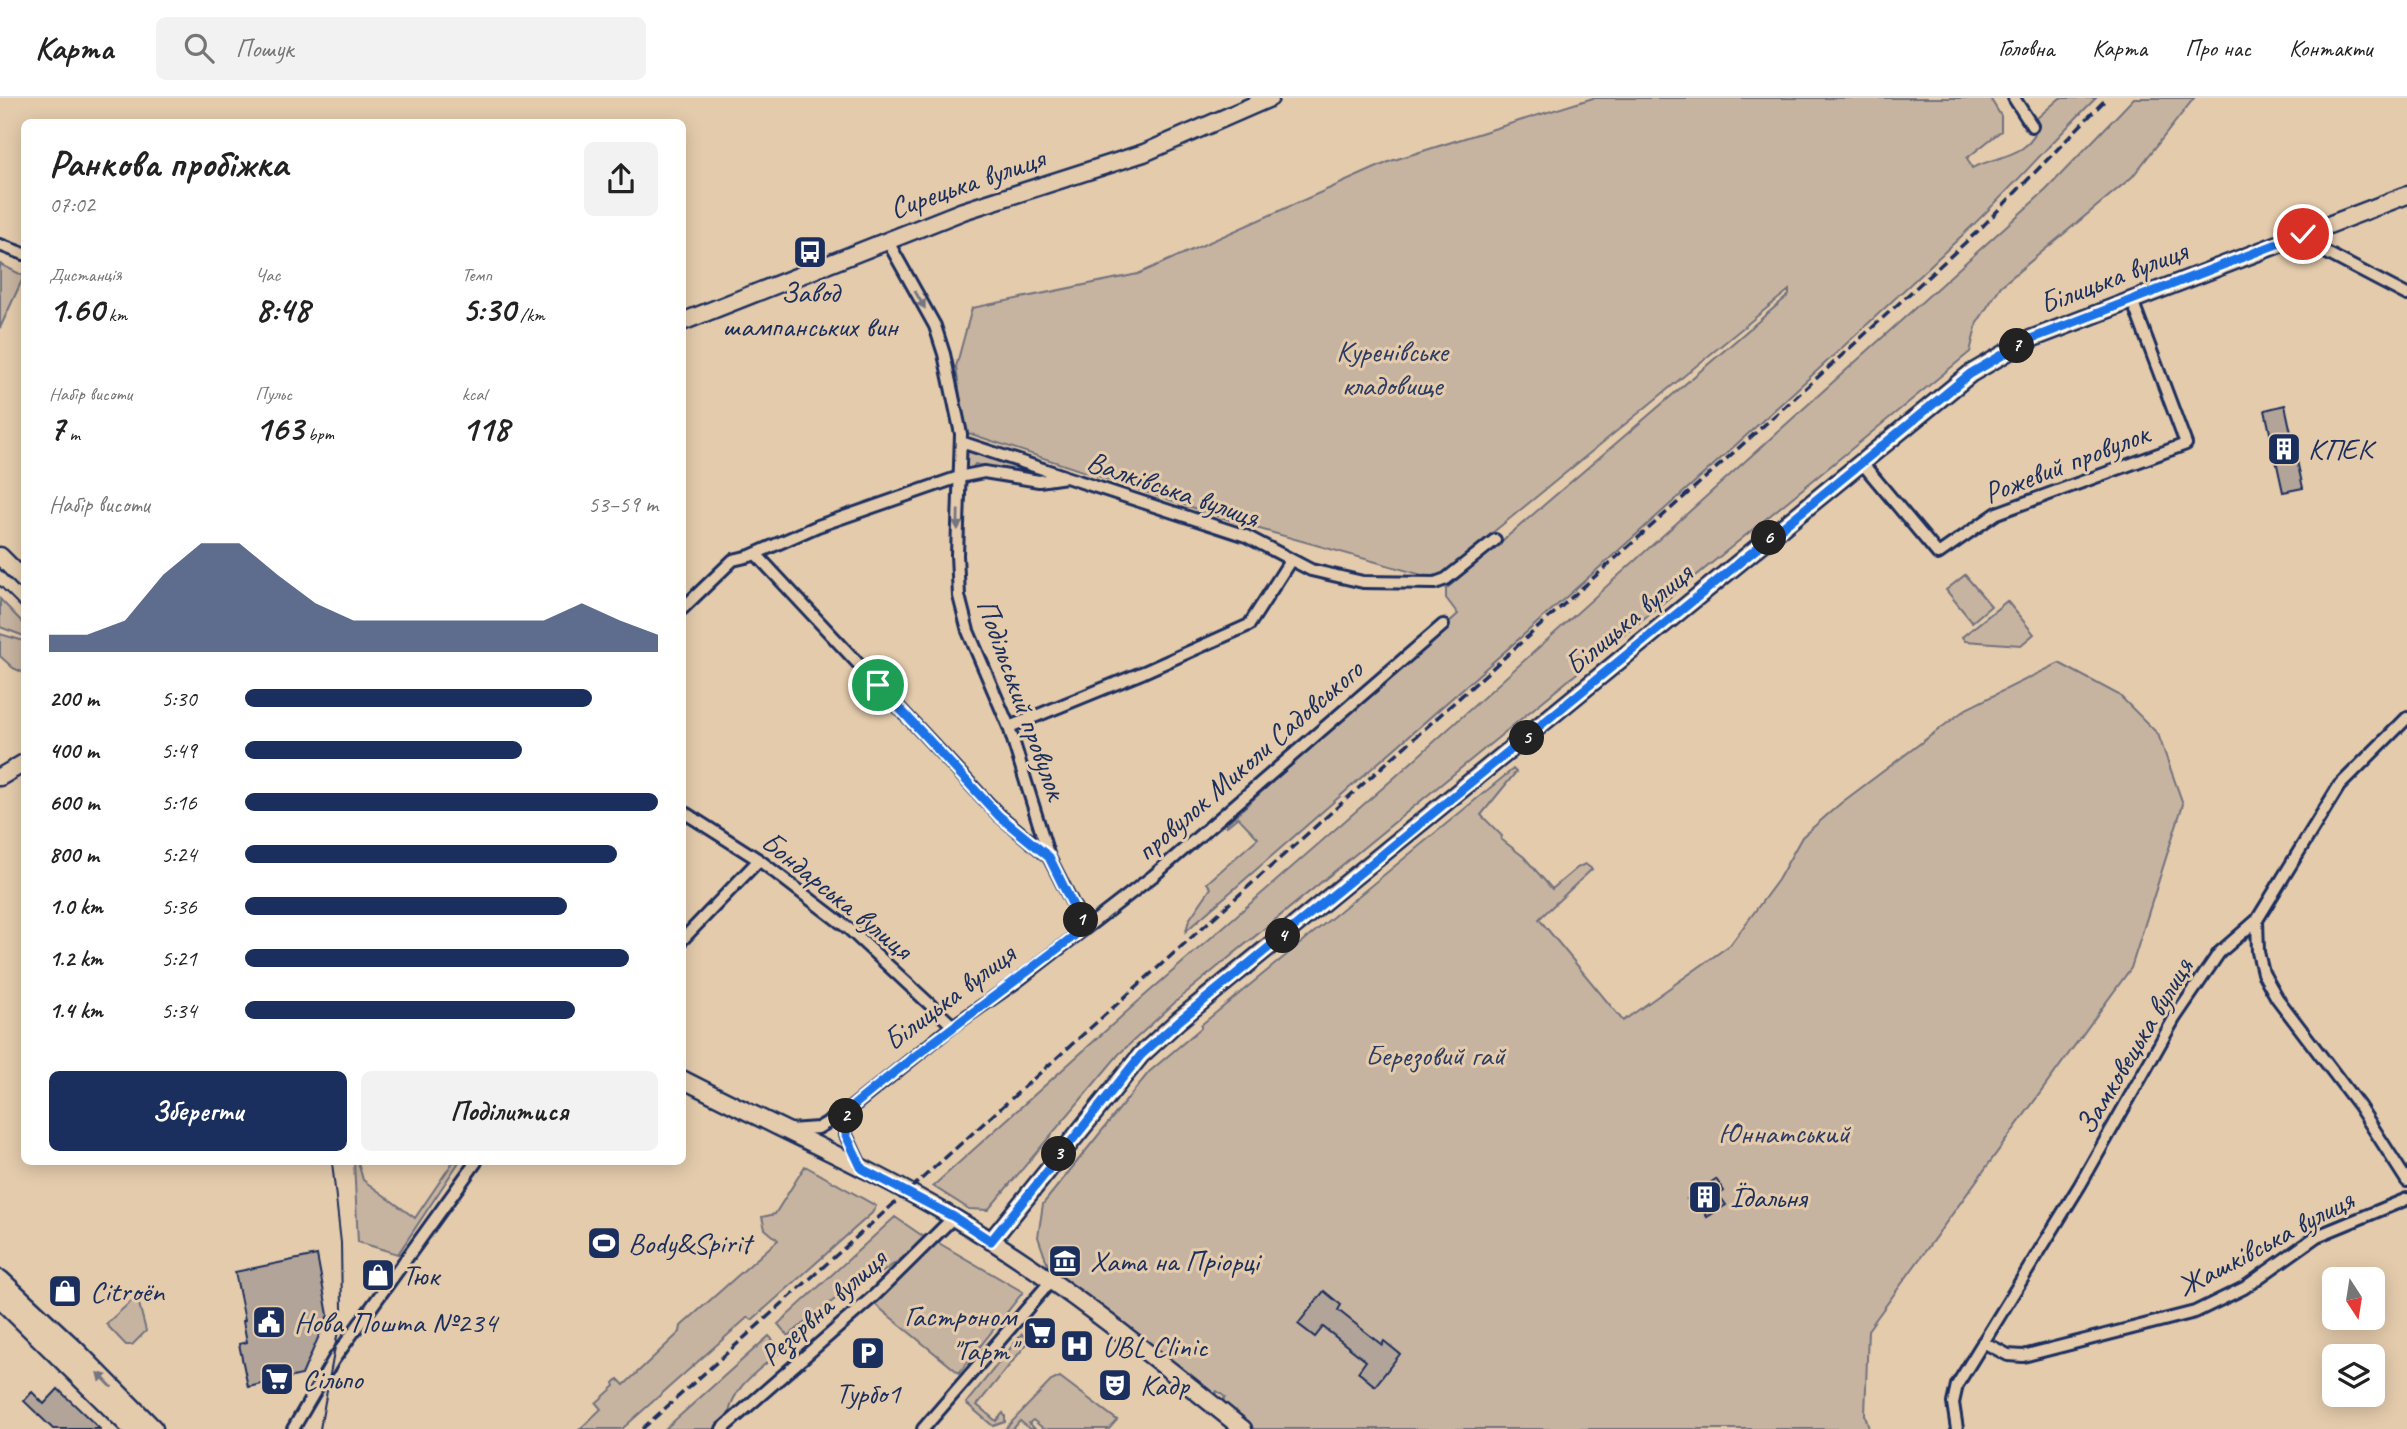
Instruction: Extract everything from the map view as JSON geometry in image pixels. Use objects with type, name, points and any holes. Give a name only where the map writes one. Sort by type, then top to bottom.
[{"type":"main road","name":"Сирецька вулиця","points":[[686,320],[962,211],[1144,153],[1270,98]]},
{"type":"main road","name":"Білицька вулиця","points":[[991,1241],[1141,1055],[1180,1020],[1970,374],[2028,340],[2407,195]]},
{"type":"main road","points":[[0,556],[21,577]]},
{"type":"main road","points":[[0,777],[21,765]]},
{"type":"main road","points":[[686,1081],[954,1217],[1051,1281],[1243,1429]]},
{"type":"main road","points":[[3,1293],[133,1429]]},
{"type":"main road","points":[[3,1293],[153,1429]]},
{"type":"street","points":[[2014,98],[2032,126]]},
{"type":"street","points":[[2303,234],[2323,251],[2407,295]]},
{"type":"street","name":"Подільський провулок","points":[[887,240],[935,326],[944,354],[961,442],[959,596],[971,640],[1009,727],[1049,857],[1084,928]]},
{"type":"street","points":[[0,246],[21,253]]},
{"type":"street","name":"Рожевий провулок","points":[[1862,463],[1938,554],[1997,513],[2186,444],[2132,300]]},
{"type":"street","points":[[961,442],[1066,477]]},
{"type":"street","name":"Валківська вулиця","points":[[686,605],[733,560],[756,554],[818,526],[959,477],[989,471],[1039,481],[1066,477],[1246,536],[1311,570],[1363,582],[1435,583],[1447,579],[1495,540]]},
{"type":"street","points":[[756,554],[999,816],[1049,857]]},
{"type":"street","points":[[1009,727],[1144,672],[1249,625],[1290,561]]},
{"type":"street","name":"провулок Миколи Садовського","points":[[1084,928],[1153,876],[1443,625]]},
{"type":"street","name":"Замковецька вулиця","points":[[1957,1429],[1953,1403],[1957,1385],[2080,1185],[2174,1019],[2219,953],[2257,920],[2339,786],[2407,718]]},
{"type":"street","name":"Бондарська вулиця","points":[[686,814],[759,860],[849,929],[953,1026]]},
{"type":"street","points":[[686,936],[759,860]]},
{"type":"street","points":[[2257,920],[2258,952],[2263,973],[2277,998],[2359,1107],[2407,1181]]},
{"type":"street","name":"Білицька вулиця","points":[[783,1131],[818,1128],[847,1111],[953,1026],[1016,982],[1084,928]]},
{"type":"street","points":[[847,1111],[846,1135],[862,1169]]},
{"type":"street","points":[[293,1429],[334,1359],[475,1165]]},
{"type":"street","name":"Жашківська вулиця","points":[[1983,1342],[2008,1355],[2023,1356],[2195,1312],[2244,1288],[2317,1236],[2407,1199]]},
{"type":"street","name":"Резервна вулиця","points":[[722,1429],[875,1295],[954,1217]]},
{"type":"street","points":[[923,1429],[1051,1281]]},
{"type":"green space","name":"Куренівське кладовище","points":[[1593,98],[1990,98],[2001,116],[2001,131],[1967,158],[1972,168],[2013,153],[2030,142],[2039,122],[2036,119],[2060,98],[2096,98],[1971,227],[1778,407],[1186,931],[1189,920],[1211,888],[1207,883],[1258,838],[1238,817],[1227,826],[1226,824],[1458,614],[1446,598],[1446,589],[1789,295],[1789,290],[1436,579],[1242,524],[965,432],[956,367],[972,308],[1138,274],[1391,161]]},
{"type":"green space","points":[[2134,98],[2194,98],[2132,177],[2001,286],[1977,323],[1970,352],[1182,996],[1119,1054],[988,1210],[969,1209],[933,1186],[1142,998],[1394,778],[2046,190]]},
{"type":"green space","points":[[0,264],[21,274],[21,282],[0,328]]},
{"type":"green space","points":[[968,448],[1044,473],[1043,476],[975,464],[970,472],[965,472],[964,450]]},
{"type":"green space","points":[[1965,575],[1991,606],[1972,622],[1946,590]]},
{"type":"green space","points":[[0,599],[21,621],[21,635],[0,627]]},
{"type":"green space","points":[[2007,601],[2034,634],[2021,645],[1965,641],[1962,637]]},
{"type":"green space","points":[[0,634],[21,640],[21,672],[0,656]]},
{"type":"green space","name":"Юннатський","points":[[2059,663],[2119,695],[2158,734],[2183,804],[2131,968],[1868,1330],[1865,1415],[1869,1429],[1253,1429],[1221,1405],[1225,1397],[1217,1391],[1212,1397],[1146,1344],[1148,1341],[1144,1338],[1141,1340],[1049,1269],[1038,1237],[1043,1204],[1149,1072],[1201,1028],[1201,1025],[1513,769],[1516,772],[1481,815],[1502,836],[1501,839],[1524,857],[1552,889],[1585,864],[1592,869],[1539,919],[1623,1021],[1730,945],[1778,880],[1802,837],[1841,803],[1966,709]]},
{"type":"green space","points":[[354,1165],[359,1165],[363,1180],[415,1218],[451,1165],[457,1165],[398,1254],[358,1242]]},
{"type":"green space","points":[[805,1166],[876,1206],[872,1213],[752,1320],[748,1317],[622,1429],[580,1429],[601,1409],[596,1403],[615,1386],[614,1383],[618,1379],[624,1385],[680,1332],[681,1326],[778,1240],[765,1229],[762,1217],[775,1214]]},
{"type":"green space","points":[[895,1217],[924,1237],[915,1249],[881,1273],[862,1278],[788,1336],[778,1324]]},
{"type":"green space","points":[[937,1242],[1023,1292],[959,1373],[872,1302]]},
{"type":"green space","points":[[137,1296],[146,1331],[132,1345],[126,1345],[106,1324]]},
{"type":"green space","points":[[1022,1334],[1030,1340],[977,1405],[996,1421],[1003,1413],[1005,1422],[993,1426],[966,1403]]},
{"type":"green space","points":[[769,1336],[782,1350],[741,1387],[731,1405],[729,1416],[714,1429],[665,1429]]},
{"type":"green space","points":[[1060,1377],[1117,1420],[1109,1429],[1044,1429],[1033,1420],[1029,1423],[1035,1429],[1030,1429],[1020,1421],[1013,1429],[1005,1429],[1051,1381]]},
{"type":"building","name":"КПЕК","points":[[2285,405],[2303,488],[2283,492],[2265,410]]},
{"type":"building","name":"Їдальня","points":[[1716,1179],[1724,1191],[1719,1195],[1726,1205],[1707,1217],[1701,1207],[1695,1211],[1687,1199]]},
{"type":"building","points":[[317,1255],[328,1315],[302,1375],[248,1387],[239,1344],[247,1342],[245,1320],[235,1272]]},
{"type":"building","points":[[1324,1291],[1341,1305],[1338,1310],[1382,1345],[1384,1341],[1400,1354],[1375,1386],[1358,1372],[1366,1361],[1323,1327],[1315,1337],[1298,1324]]},
{"type":"building","points":[[58,1389],[100,1429],[53,1429],[24,1401],[32,1392],[44,1404]]},
{"type":"tram line","points":[[0,586],[21,607]]},
{"type":"tram line","points":[[320,1429],[342,1309],[341,1243],[332,1165]]},
{"type":"railway","points":[[642,1429],[1828,368],[1978,231],[2107,98]]},
{"type":"place","name":"Завод шампанських вин","points":[[810,252]]},
{"type":"place","name":"КПЕК","points":[[2284,449]]},
{"type":"place","name":"Їдальня","points":[[1705,1197]]},
{"type":"place","name":"Body&Spirit","points":[[604,1243]]},
{"type":"place","name":"Хата на Пріорці","points":[[1065,1261]]},
{"type":"place","name":"Тюк","points":[[378,1275]]},
{"type":"place","name":"Citroën","points":[[65,1291]]},
{"type":"place","name":"Нова Пошта №234","points":[[269,1322]]},
{"type":"place","name":"Гастроном \"Гарт\"","points":[[1040,1333]]},
{"type":"place","name":"UBL Clinic","points":[[1077,1346]]},
{"type":"place","name":"Турбо1","points":[[868,1353]]},
{"type":"place","name":"Сільпо","points":[[277,1379]]},
{"type":"place","name":"Кадр","points":[[1115,1385]]},
{"type":"route","points":[[878,685],[999,816],[1049,857],[1084,928],[1016,982],[953,1026],[847,1111],[846,1135],[862,1169],[954,1217],[991,1241],[1141,1055],[1180,1020],[1970,374],[2028,340],[2303,234]]},
{"type":"park label","name":"Березовий гай","points":[[1435,1055]]}]
